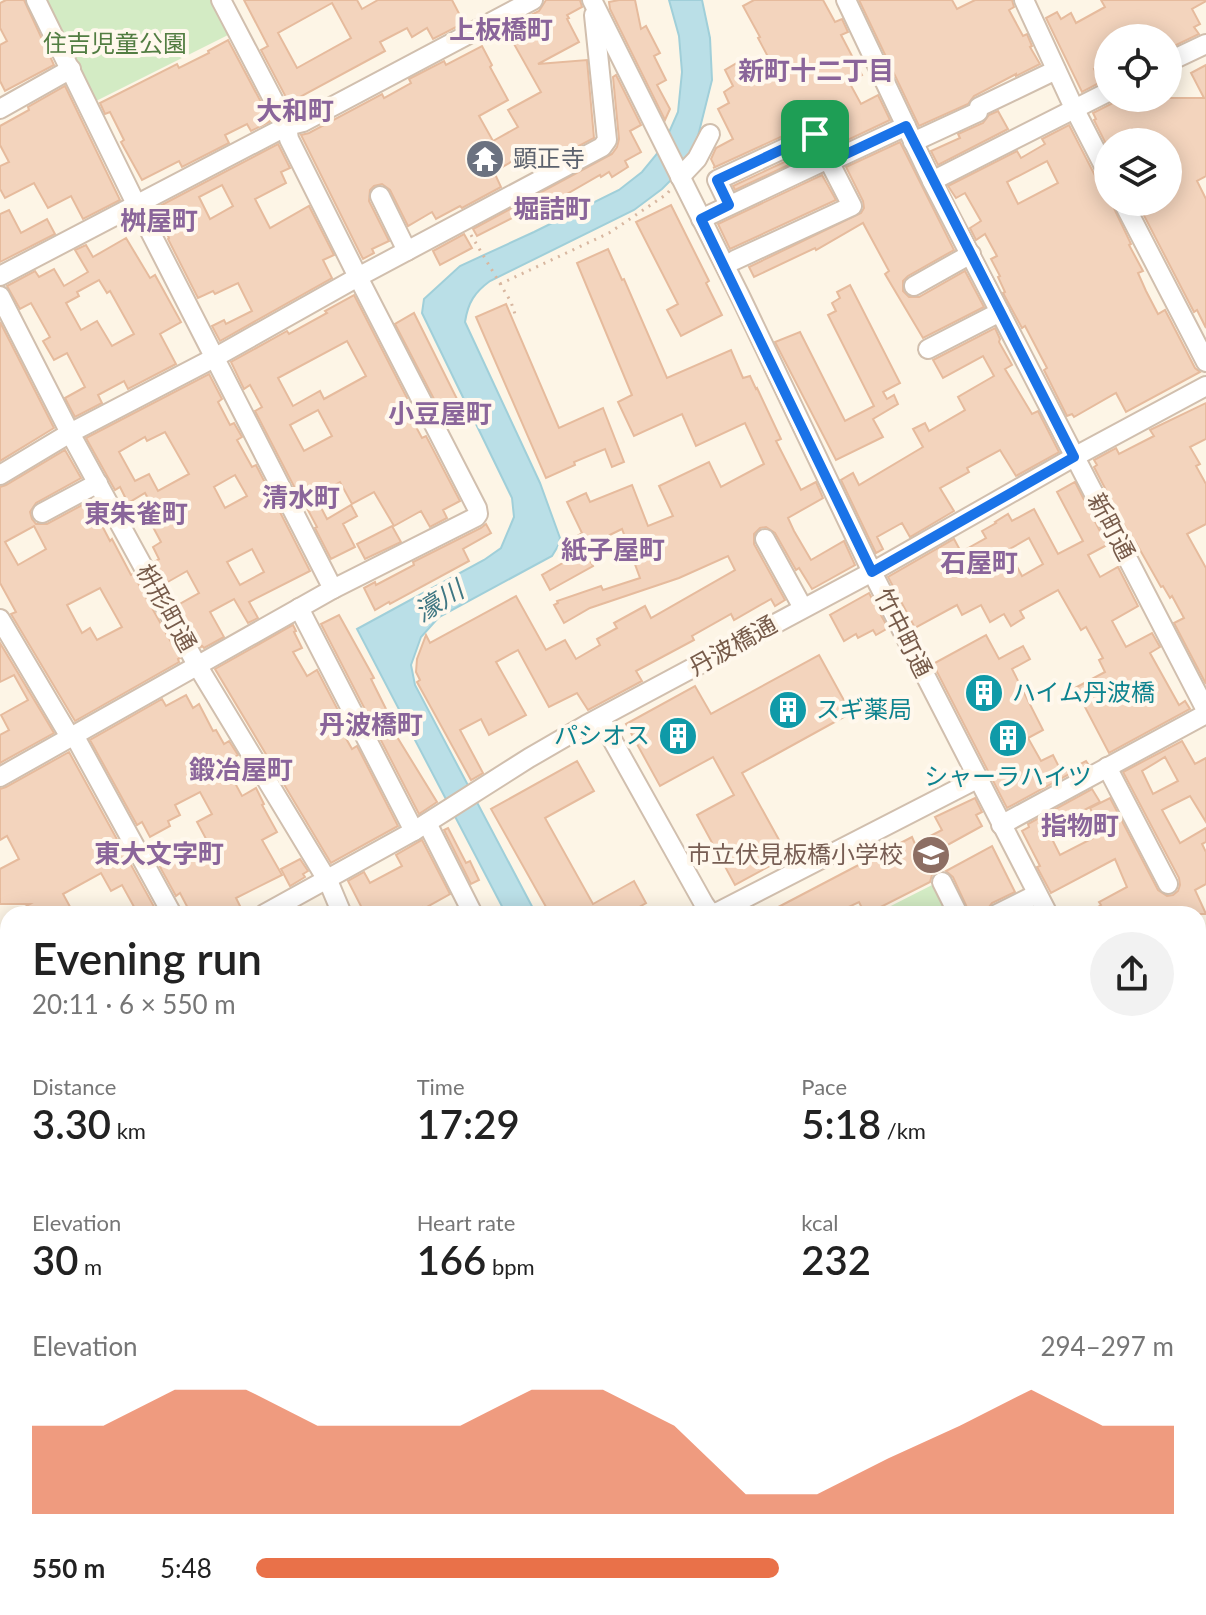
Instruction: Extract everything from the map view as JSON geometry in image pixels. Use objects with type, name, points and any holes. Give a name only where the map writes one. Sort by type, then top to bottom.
[{"type":"street","points":[[36,0],[137,206],[333,589]]},
{"type":"street","points":[[0,777],[333,589],[478,514],[289,139],[287,126],[221,0]]},
{"type":"street","points":[[0,276],[287,126],[303,122],[533,0]]},
{"type":"street","name":"新町通","points":[[846,0],[932,181],[1206,712]]},
{"type":"street","points":[[1024,0],[1094,147]]},
{"type":"street","points":[[0,475],[70,433],[602,147],[607,140],[592,2]]},
{"type":"street","name":"竹中町通","points":[[592,2],[872,572],[1044,906]]},
{"type":"street","points":[[1182,55],[1206,44]]},
{"type":"street","points":[[2,103],[71,69]]},
{"type":"street","points":[[701,219],[829,161],[978,112],[979,107],[1056,70]]},
{"type":"street","points":[[932,181],[1094,99]]},
{"type":"street","points":[[680,177],[697,159],[710,134]]},
{"type":"street","points":[[729,205],[717,180],[815,134],[852,206],[735,260]]},
{"type":"street","points":[[380,196],[407,251]]},
{"type":"street","points":[[1130,216],[1206,362]]},
{"type":"street","points":[[914,286],[971,254]]},
{"type":"street","name":"枡形町通","points":[[0,296],[70,433],[197,665],[327,880],[338,906]]},
{"type":"street","points":[[928,349],[1000,312]]},
{"type":"street","name":"丹波橋通","points":[[279,906],[428,822],[529,758],[600,718],[872,572],[1206,386]]},
{"type":"street","points":[[42,513],[98,483]]},
{"type":"street","points":[[765,539],[803,608]]},
{"type":"street","points":[[299,608],[428,822],[469,906]]},
{"type":"street","points":[[0,619],[72,736],[168,906]]},
{"type":"street","points":[[1001,825],[1206,712]]},
{"type":"street","points":[[600,718],[705,906]]},
{"type":"street","points":[[1107,767],[1159,877]]},
{"type":"street","points":[[730,906],[977,779]]},
{"type":"street","points":[[942,882],[954,906]]},
{"type":"street","points":[[1013,906],[1037,894]]},
{"type":"path","points":[[500,284],[609,233],[667,194],[680,177]]},
{"type":"path","points":[[478,249],[511,302],[516,317]]},
{"type":"green space","name":"住吉児童公園","points":[[42,0],[212,0],[232,33],[94,102]]},
{"type":"green space","points":[[936,883],[948,906],[891,906]]},
{"type":"water","name":"濠川","points":[[669,0],[702,0],[710,38],[712,80],[698,136],[684,167],[634,210],[490,281],[473,298],[465,322],[540,483],[560,538],[552,556],[439,617],[421,637],[411,665],[415,685],[532,906],[502,906],[357,629],[501,548],[514,517],[512,498],[422,313],[424,299],[460,266],[619,190],[642,172],[667,137],[678,112],[682,72],[679,36]]},
{"type":"building","points":[[24,0],[54,65],[5,91],[0,81],[0,45],[7,41],[0,28],[0,3]]},
{"type":"building","points":[[244,0],[357,0],[362,9],[378,0],[452,0],[464,23],[433,39],[427,28],[412,37],[407,28],[380,42],[385,51],[289,103],[261,50],[268,46]],"holes":[[[332,3],[351,38],[297,68],[278,33]]]},
{"type":"building","points":[[546,0],[580,0],[582,7],[567,15],[579,42],[538,64],[587,60],[594,138],[560,156],[556,149],[536,160],[532,153],[516,159],[494,172],[501,187],[436,219],[432,212],[408,226],[390,190],[382,184],[374,186],[370,190],[369,201],[389,241],[372,249],[374,253],[363,259],[301,135],[382,94],[384,98],[411,83],[409,79],[444,61],[446,65],[482,46],[508,100],[479,116],[493,141],[518,127],[508,110],[541,92],[505,28],[539,11]]},
{"type":"building","points":[[635,0],[641,29],[646,26],[660,53],[654,56],[666,80],[657,85],[670,109],[665,120],[610,9],[609,2]]},
{"type":"building","points":[[754,0],[823,0],[835,22],[842,19],[848,32],[841,35],[862,75],[849,82],[861,104],[878,95],[890,120],[835,146],[822,124],[811,123],[713,168],[711,159],[716,148],[733,139],[718,109],[729,103],[724,92],[733,86],[725,70],[737,63],[747,81],[774,68],[743,6]]},
{"type":"building","points":[[859,0],[952,0],[957,9],[975,0],[1012,0],[1014,7],[1009,10],[1023,36],[1027,34],[1030,47],[1040,64],[974,96],[968,104],[919,126]]},
{"type":"building","points":[[1101,0],[1206,0],[1192,9],[1200,24],[1194,27],[1199,34],[1182,42],[1182,24],[1094,24],[1094,86],[1082,92],[1046,18],[1057,12],[1061,19],[1071,13],[1076,23],[1105,7]]},
{"type":"building","points":[[228,40],[271,121],[251,131],[247,124],[225,135],[229,143],[182,167],[179,161],[142,180],[121,142],[124,140],[110,112],[105,114],[100,103],[177,64],[179,68]]},
{"type":"building","points":[[1206,65],[1206,176],[1197,181],[1206,199],[1206,328],[1197,310],[1194,312],[1144,216],[1182,216],[1182,128],[1098,128],[1093,113],[1182,112],[1182,98],[1204,98],[1191,73]]},
{"type":"building","points":[[616,75],[641,125],[630,131],[641,152],[625,161],[628,167],[612,177],[609,172],[600,175],[521,220],[518,215],[477,236],[473,229],[612,154],[619,139],[613,77]]},
{"type":"building","points":[[65,86],[120,200],[83,219],[71,196],[48,208],[34,183],[5,198],[0,189],[0,166],[9,162],[0,145],[0,126]]},
{"type":"building","points":[[998,111],[1008,129],[938,165],[931,151],[960,138],[958,134],[983,123],[989,115]]},
{"type":"building","points":[[1069,125],[1094,174],[1094,216],[1118,216],[1143,271],[1138,273],[1158,314],[1165,310],[1200,372],[1126,412],[1116,393],[1074,417],[1072,414],[1067,416],[1044,370],[1047,368],[1003,293],[1000,276],[991,259],[997,256],[985,234],[976,240],[970,228],[981,221],[965,193],[956,198],[948,186],[1017,151],[1021,158],[1045,144],[1042,139]],"holes":[[[1047,161],[1058,183],[1018,204],[1007,182]]]},
{"type":"building","points":[[900,142],[954,250],[908,276],[903,281],[903,291],[909,297],[919,297],[965,271],[984,307],[923,338],[885,274],[889,271],[863,223],[816,250],[754,277],[749,267],[861,213],[863,201],[846,167]]},
{"type":"building","points":[[278,144],[290,168],[281,172],[286,183],[255,199],[270,228],[309,206],[334,255],[323,260],[332,278],[220,341],[212,326],[224,320],[226,324],[252,311],[238,283],[198,298],[154,209]],"holes":[[[222,185],[233,206],[210,219],[199,197]]]},
{"type":"building","points":[[810,150],[812,154],[735,190],[733,186]]},
{"type":"building","points":[[822,175],[836,200],[730,249],[718,224]]},
{"type":"building","points":[[671,205],[709,281],[706,283],[722,315],[681,336],[667,310],[678,304],[636,222]]},
{"type":"building","points":[[9,210],[21,233],[47,219],[55,234],[0,262],[0,214]]},
{"type":"building","points":[[464,234],[472,248],[440,265],[433,251]]},
{"type":"building","points":[[126,238],[150,278],[155,275],[181,322],[160,334],[176,364],[128,389],[124,381],[98,395],[102,403],[75,417],[65,398],[85,387],[67,353],[54,360],[43,341],[50,337],[31,303],[20,309],[7,286],[35,271],[39,277],[54,269],[64,286],[88,272],[75,250],[86,245],[93,257]],"holes":[[[99,280],[107,293],[110,291],[134,334],[112,346],[97,321],[81,330],[66,303],[79,296],[77,292]]]},
{"type":"building","points":[[608,249],[667,378],[731,350],[743,378],[750,376],[757,388],[781,439],[776,441],[801,490],[816,482],[823,498],[788,518],[794,531],[811,560],[844,541],[855,565],[812,589],[799,568],[796,570],[775,533],[766,527],[760,528],[754,534],[754,544],[785,600],[775,606],[771,599],[734,620],[731,614],[692,636],[694,640],[636,671],[642,681],[588,710],[577,693],[549,707],[518,650],[496,662],[526,715],[489,735],[481,719],[460,730],[483,773],[471,780],[417,682],[420,680],[416,672],[417,659],[426,635],[430,643],[516,596],[546,650],[565,640],[576,659],[600,645],[597,639],[617,628],[614,623],[645,606],[651,618],[735,570],[728,556],[679,578],[590,608],[564,623],[554,605],[557,601],[601,586],[603,590],[640,578],[622,529],[583,548],[593,566],[550,590],[542,575],[573,557],[565,543],[582,533],[567,502],[586,493],[590,502],[632,485],[648,526],[673,516],[659,486],[709,462],[721,487],[764,464],[745,423],[696,446],[682,414],[634,436],[618,402],[632,395],[577,263]]},
{"type":"building","points":[[850,285],[900,383],[883,392],[887,399],[894,395],[898,404],[873,419],[883,437],[836,460],[775,342],[800,332],[845,421],[874,406],[828,315],[836,311],[832,303],[840,298],[837,292]]},
{"type":"building","points":[[354,295],[407,398],[402,401],[422,438],[426,436],[460,501],[443,510],[447,518],[430,527],[421,511],[394,526],[374,492],[352,504],[340,482],[315,496],[327,519],[351,505],[357,516],[343,524],[355,547],[331,559],[255,411],[262,407],[250,385],[244,389],[231,362],[287,331],[289,334],[327,313],[325,311]],"holes":[[[347,341],[366,376],[324,399],[320,391],[293,406],[278,378]],[[318,410],[332,436],[304,451],[290,425]]]},
{"type":"building","points":[[506,304],[559,428],[603,408],[624,462],[612,467],[605,449],[546,478],[476,317]]},
{"type":"building","points":[[414,313],[466,417],[448,426],[395,324]]},
{"type":"building","points":[[0,322],[54,428],[0,461]]},
{"type":"building","points":[[995,328],[1012,365],[1005,369],[1032,414],[1038,411],[1059,452],[1016,476],[1000,450],[967,468],[969,472],[940,488],[954,511],[910,537],[902,523],[877,537],[883,549],[876,553],[841,480],[853,473],[859,485],[923,447],[913,429],[925,423],[929,431],[965,410],[958,397],[994,376],[983,356],[943,378],[933,360]]},
{"type":"building","points":[[209,374],[222,399],[218,402],[230,425],[234,423],[242,437],[237,440],[252,467],[256,465],[310,571],[249,602],[258,618],[248,623],[234,599],[210,612],[224,637],[201,647],[178,605],[199,593],[187,571],[166,583],[154,562],[159,559],[153,547],[161,542],[153,527],[161,522],[145,493],[128,503],[120,487],[115,490],[86,438]],"holes":[[[165,432],[189,474],[158,491],[149,474],[135,481],[119,452],[145,437],[147,441]],[[235,475],[247,496],[225,508],[214,487]],[[252,549],[264,572],[240,585],[227,562]]]},
{"type":"building","points":[[1206,403],[1206,439],[1190,447],[1200,464],[1196,466],[1206,484],[1206,524],[1187,534],[1206,568],[1206,684],[1174,623],[1184,618],[1133,542],[1094,467],[1097,465],[1094,460],[1116,448],[1119,454],[1154,436],[1150,430]]},
{"type":"building","points":[[65,450],[81,478],[36,503],[30,512],[32,519],[36,524],[47,524],[86,503],[133,574],[180,658],[179,662],[75,721],[11,614],[16,612],[0,583],[0,487]],"holes":[[[34,526],[46,549],[18,565],[5,542]],[[100,588],[122,627],[97,640],[90,628],[82,633],[67,605]]]},
{"type":"building","points":[[1075,482],[1107,545],[1088,555],[1100,577],[1118,567],[1138,606],[1112,621],[1126,647],[1152,633],[1160,647],[1150,653],[1179,705],[1185,701],[1190,709],[1109,753],[1075,688],[1105,672],[1099,660],[1103,658],[1086,627],[1081,630],[1058,590],[1020,611],[1024,618],[1011,626],[1004,614],[990,622],[981,605],[962,615],[957,605],[915,628],[888,577],[954,539],[961,552],[986,538],[982,531],[1008,514],[1012,521],[1034,509],[1058,554],[1083,541],[1057,492]],"holes":[[[1029,538],[1043,564],[1022,576],[1008,550]]]},
{"type":"building","points":[[486,524],[491,533],[463,549],[469,561],[375,610],[364,588],[375,582],[376,585]]},
{"type":"building","points":[[392,526],[401,542],[365,559],[357,544]]},
{"type":"building","points":[[869,593],[888,628],[876,635],[873,630],[858,638],[856,634],[844,641],[830,615]]},
{"type":"building","points":[[339,615],[374,678],[371,679],[394,725],[391,727],[437,802],[419,814],[321,624]]},
{"type":"building","points":[[293,625],[302,648],[293,652],[307,676],[317,670],[341,716],[335,719],[352,749],[357,746],[398,826],[331,863],[215,669]]},
{"type":"building","points":[[986,635],[999,659],[1023,646],[1030,659],[1012,669],[1043,730],[1028,738],[1041,761],[1053,755],[1060,769],[1064,766],[1067,771],[1086,761],[1088,764],[1007,808],[933,664]]},
{"type":"building","points":[[0,643],[54,733],[0,763],[0,735],[9,730],[1,715],[28,700],[14,675],[0,682]]},
{"type":"building","points":[[819,655],[851,713],[742,773],[788,856],[735,885],[697,815],[734,795],[713,757],[660,786],[626,724],[695,686],[711,714]]},
{"type":"building","points":[[186,695],[193,708],[199,704],[213,731],[216,730],[224,744],[229,741],[238,755],[224,763],[242,796],[256,788],[277,832],[262,840],[282,875],[236,898],[240,906],[187,906],[180,893],[176,896],[160,867],[184,858],[187,863],[212,850],[197,822],[212,814],[200,792],[175,805],[180,815],[168,821],[170,826],[150,837],[142,822],[137,825],[90,740],[162,699],[166,706]]},
{"type":"building","points":[[1182,741],[1195,764],[1206,758],[1206,822],[1190,796],[1162,810],[1180,843],[1206,828],[1206,842],[1202,844],[1206,852],[1206,884],[1195,890],[1202,906],[1099,906],[1099,902],[1127,887],[1115,859],[1051,893],[1022,831],[1029,827],[1028,824],[1092,789],[1100,802],[1047,829],[1060,855],[1103,833],[1090,808],[1110,798],[1158,890],[1167,896],[1173,895],[1178,891],[1179,878],[1123,772]],"holes":[[[1165,757],[1178,781],[1153,794],[1142,771]]]},
{"type":"building","points":[[69,752],[154,906],[134,906],[122,885],[111,891],[101,873],[63,894],[70,906],[0,904],[0,869],[19,859],[7,836],[0,840],[0,789]]},
{"type":"building","points":[[577,761],[594,791],[545,818],[593,904],[634,881],[646,903],[641,906],[546,906],[491,809]]},
{"type":"building","points":[[975,798],[982,812],[976,815],[982,826],[931,854],[939,871],[932,875],[930,882],[883,906],[861,906],[859,902],[851,906],[780,906],[912,837],[915,844],[942,830],[935,817]]},
{"type":"building","points":[[448,828],[466,863],[470,861],[479,880],[471,884],[444,830]]},
{"type":"building","points":[[422,840],[450,894],[428,906],[361,906],[348,881],[364,872],[370,883],[402,866],[396,855]]},
{"type":"building","points":[[992,846],[1015,892],[990,906],[966,906],[953,877],[946,871]]},
{"type":"building","points":[[300,859],[308,871],[303,874],[305,877],[290,886],[281,869]]},
{"type":"place","name":"顕正寺","points":[[485,159]]},
{"type":"place","name":"ハイム丹波橋","points":[[984,693]]},
{"type":"place","name":"スギ薬局","points":[[788,710]]},
{"type":"place","name":"パシオス","points":[[678,736]]},
{"type":"place","name":"シャーラハイツ","points":[[1008,738]]},
{"type":"place","name":"市立伏見板橋小学校","points":[[931,855]]},
{"type":"district","name":"上板橋町","points":[[501,30]]},
{"type":"district","name":"新町十二丁目","points":[[816,71]]},
{"type":"district","name":"大和町","points":[[295,111]]},
{"type":"district","name":"堀詰町","points":[[552,209]]},
{"type":"district","name":"桝屋町","points":[[159,221]]},
{"type":"district","name":"小豆屋町","points":[[440,414]]},
{"type":"district","name":"清水町","points":[[301,498]]},
{"type":"district","name":"東朱雀町","points":[[136,514]]},
{"type":"district","name":"紙子屋町","points":[[613,550]]},
{"type":"district","name":"石屋町","points":[[979,563]]},
{"type":"district","name":"丹波橋町","points":[[371,725]]},
{"type":"district","name":"鍛冶屋町","points":[[241,770]]},
{"type":"district","name":"指物町","points":[[1080,826]]},
{"type":"district","name":"東大文字町","points":[[159,854]]},
{"type":"route","points":[[906,126],[1074,457],[872,572],[701,219],[729,205],[717,180],[815,134],[829,162],[906,126]]}]
